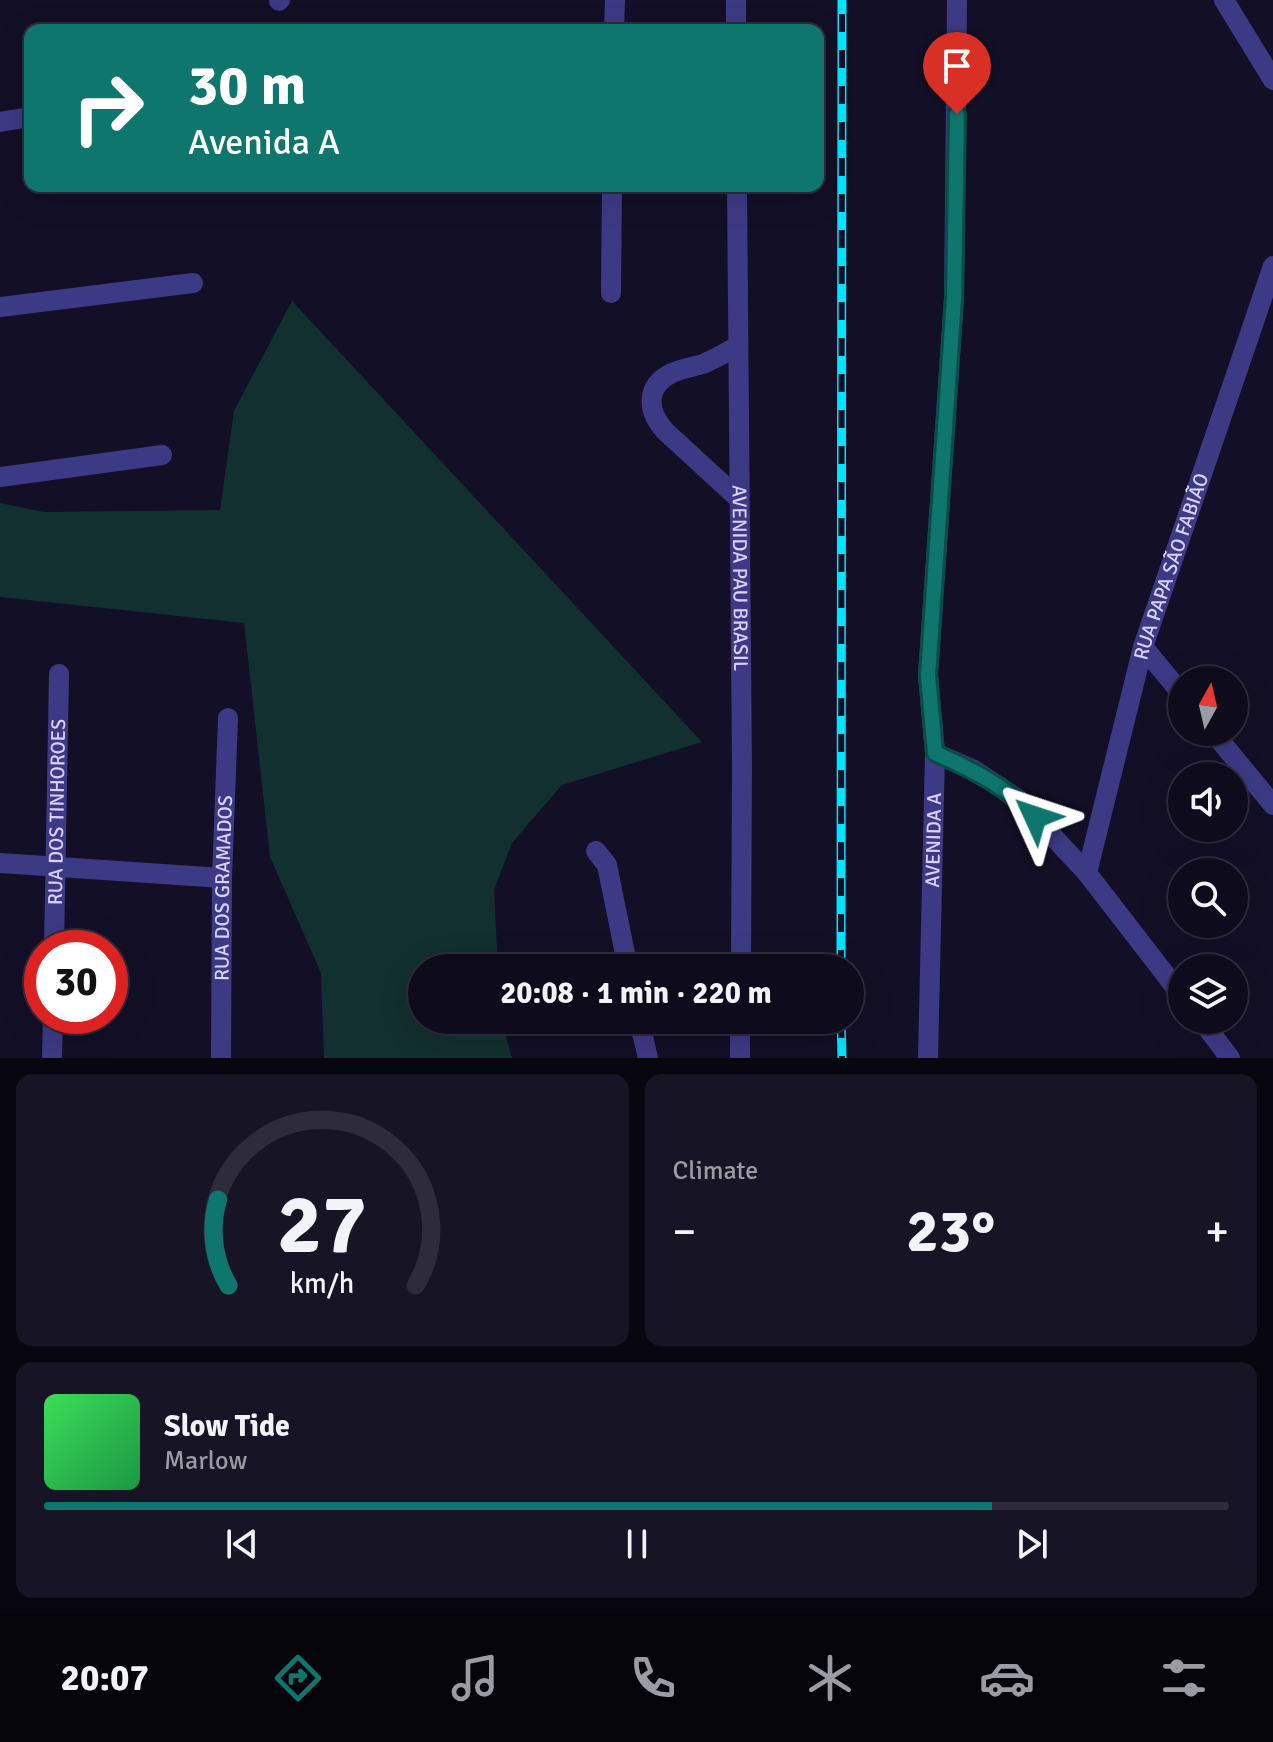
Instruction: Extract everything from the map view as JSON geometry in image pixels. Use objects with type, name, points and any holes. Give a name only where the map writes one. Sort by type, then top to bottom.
[{"type":"street","points":[[614,24],[615,0]]},
{"type":"street","points":[[736,0],[736,24]]},
{"type":"street","name":"AVENIDA A","points":[[928,1058],[935,753],[928,675],[954,298],[957,0]]},
{"type":"street","points":[[1224,0],[1273,80]]},
{"type":"street","points":[[0,122],[24,118]]},
{"type":"street","points":[[611,293],[612,192]]},
{"type":"street","name":"AVENIDA PAU BRASIL","points":[[737,192],[741,954]]},
{"type":"street","name":"RUA PAPA SÃO FABIÃO","points":[[1087,873],[1143,647],[1273,266]]},
{"type":"street","points":[[0,307],[193,283]]},
{"type":"street","points":[[738,346],[705,363],[673,372],[657,383],[650,399],[656,421],[739,499]]},
{"type":"street","points":[[0,477],[162,455]]},
{"type":"street","points":[[1143,647],[1168,677]]},
{"type":"street","name":"RUA DOS TINHOROES","points":[[54,930],[59,674]]},
{"type":"street","name":"RUA DOS GRAMADOS","points":[[221,1058],[222,878],[228,718]]},
{"type":"street","points":[[1225,746],[1273,805]]},
{"type":"street","points":[[935,753],[974,770],[1018,799],[1087,873],[1168,978]]},
{"type":"street","points":[[596,851],[607,865],[625,954]]},
{"type":"street","points":[[0,863],[222,878]]},
{"type":"street","points":[[52,1058],[53,1034]]},
{"type":"street","points":[[642,1034],[648,1058]]},
{"type":"street","points":[[740,1034],[740,1058]]},
{"type":"street","points":[[1212,1034],[1230,1058]]},
{"type":"green space","points":[[292,301],[702,742],[562,785],[512,843],[494,890],[497,954],[408,954],[408,1034],[505,1034],[512,1058],[324,1058],[321,973],[270,857],[244,623],[0,597],[0,503],[44,512],[220,510],[234,411]]},
{"type":"railway","points":[[841,954],[842,0]]},
{"type":"railway","points":[[841,1034],[842,1058]]},
{"type":"route","points":[[957,114],[954,298],[928,675],[930,716],[935,753],[974,770],[1018,799],[1035,817]]}]
